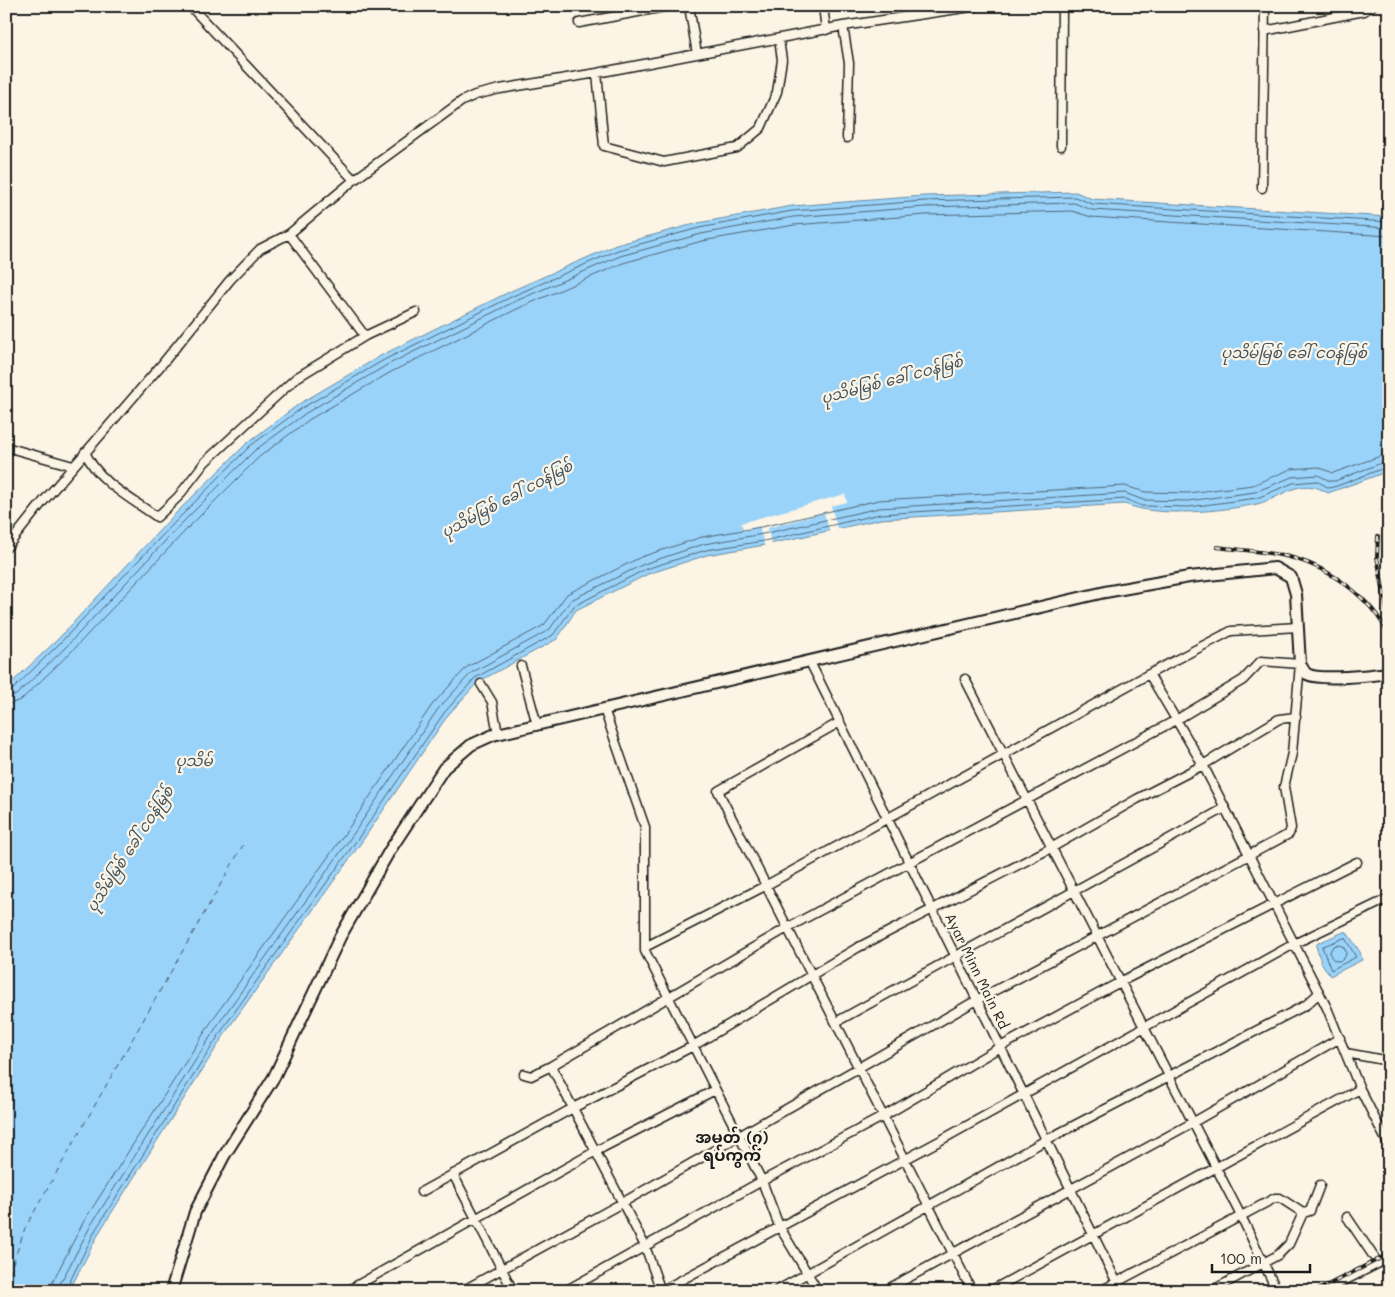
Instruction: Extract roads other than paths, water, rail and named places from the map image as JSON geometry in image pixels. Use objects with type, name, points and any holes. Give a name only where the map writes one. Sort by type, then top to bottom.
[{"type":"street","points":[[190,6],[354,180]]},
{"type":"street","points":[[579,23],[670,6]]},
{"type":"street","points":[[689,6],[697,54]]},
{"type":"street","points":[[823,6],[826,30]]},
{"type":"street","points":[[6,548],[73,466],[163,363],[230,280],[260,249],[289,234],[354,180],[462,101],[475,95],[780,40],[843,26],[978,6]]},
{"type":"street","points":[[1061,146],[1062,6]]},
{"type":"street","points":[[1262,188],[1265,6]]},
{"type":"street","points":[[1264,31],[1364,12],[1372,6]]},
{"type":"street","points":[[843,26],[849,63],[847,138]]},
{"type":"street","points":[[598,74],[604,146],[664,162],[737,148],[761,128],[777,92],[782,60],[780,40]]},
{"type":"street","points":[[289,234],[365,336]]},
{"type":"street","points":[[85,452],[94,468],[106,479],[157,517],[178,496],[205,462],[296,378],[365,336],[416,312]]},
{"type":"street","points":[[6,447],[73,466]]},
{"type":"street","points":[[171,1291],[195,1212],[224,1156],[274,1077],[340,937],[390,850],[444,768],[471,745],[498,734],[1105,592],[1204,575],[1276,568],[1291,577],[1296,594],[1300,664],[1292,753],[1284,787],[1291,828],[1289,834],[1248,854],[977,1000],[622,1203],[462,1291]]},
{"type":"street","points":[[645,947],[765,886],[1149,674],[1231,631],[1298,627]]},
{"type":"street","points":[[524,1074],[530,1076],[550,1066],[787,928],[1176,720],[1243,680],[1261,661],[1300,664]]},
{"type":"street","name":"Ayar Minn Main Rd","points":[[810,662],[1121,1291]]},
{"type":"street","points":[[1300,664],[1307,674],[1318,677],[1367,676],[1389,673]]},
{"type":"street","points":[[521,666],[537,725]]},
{"type":"street","points":[[1149,674],[1203,765],[1225,808],[1319,993],[1340,1038],[1360,1089],[1389,1146]]},
{"type":"street","points":[[965,679],[1026,801],[1241,1216],[1277,1291]]},
{"type":"street","points":[[481,684],[492,702],[498,734]]},
{"type":"street","points":[[604,709],[645,827],[645,952],[762,1181],[779,1226],[809,1272],[818,1291]]},
{"type":"street","points":[[421,1192],[573,1108],[693,1046],[811,975],[1203,765],[1279,719],[1296,716]]},
{"type":"street","points":[[840,722],[718,791],[765,886],[860,1066],[972,1291]]},
{"type":"street","points":[[836,1022],[1225,808]]},
{"type":"street","points":[[565,1291],[762,1181],[884,1116],[1000,1047],[1120,982],[1357,862]]},
{"type":"street","points":[[550,1066],[596,1150],[644,1246],[661,1291],[1024,1094],[1294,944],[1389,898]]},
{"type":"street","points":[[776,1291],[1046,1140],[1306,1005],[1319,993]]},
{"type":"street","points":[[884,1291],[1192,1123],[1340,1038]]},
{"type":"street","points":[[1346,1053],[1389,1062]]},
{"type":"street","points":[[990,1291],[1360,1089]]},
{"type":"street","points":[[347,1291],[596,1150],[716,1090]]},
{"type":"street","points":[[453,1174],[477,1217],[513,1291]]},
{"type":"street","points":[[1100,1291],[1275,1198],[1280,1198],[1303,1213],[1310,1211],[1320,1186]]},
{"type":"street","points":[[1211,1291],[1264,1263],[1289,1244],[1303,1213]]},
{"type":"street","points":[[1347,1217],[1378,1264]]},
{"type":"street","points":[[1324,1291],[1389,1258]]},
{"type":"water","name":"ပုသိမ်","points":[[1076,192],[1092,199],[1389,217],[1389,471],[1328,493],[1309,486],[1300,487],[1257,504],[1209,511],[1155,511],[1125,504],[881,519],[765,545],[707,555],[648,574],[576,610],[557,639],[478,682],[448,715],[363,840],[230,1026],[100,1231],[69,1291],[6,1291],[6,688],[57,640],[173,516],[247,443],[299,404],[382,355],[511,291],[616,245],[698,223],[792,206],[924,196]]},
{"type":"water","points":[[1346,931],[1360,952],[1362,960],[1330,976],[1321,962],[1316,946],[1318,943]]},
{"type":"railway","points":[[1378,536],[1377,557],[1389,620]]},
{"type":"railway","points":[[1217,547],[1277,554],[1301,560],[1316,567],[1346,585],[1359,596],[1371,608],[1389,636]]},
{"type":"railway","points":[[1316,1291],[1389,1254]]},
{"type":"district","name":"အမှတ် (၇) ရပ်ကွက်","points":[[732,1146]]},
{"type":"water label","name":"ပုသိမ်မြစ် ခေါ် ငဝန်မြစ်","points":[[1294,353]]},
{"type":"water label","name":"ပုသိမ်မြစ် ခေါ် ငဝန်မြစ်","points":[[892,380]]},
{"type":"water label","name":"ပုသိမ်မြစ် ခေါ် ငဝန်မြစ်","points":[[507,499]]},
{"type":"water label","name":"ပုသိမ်မြစ် ခေါ် ငဝန်မြစ်","points":[[130,849]]}]
